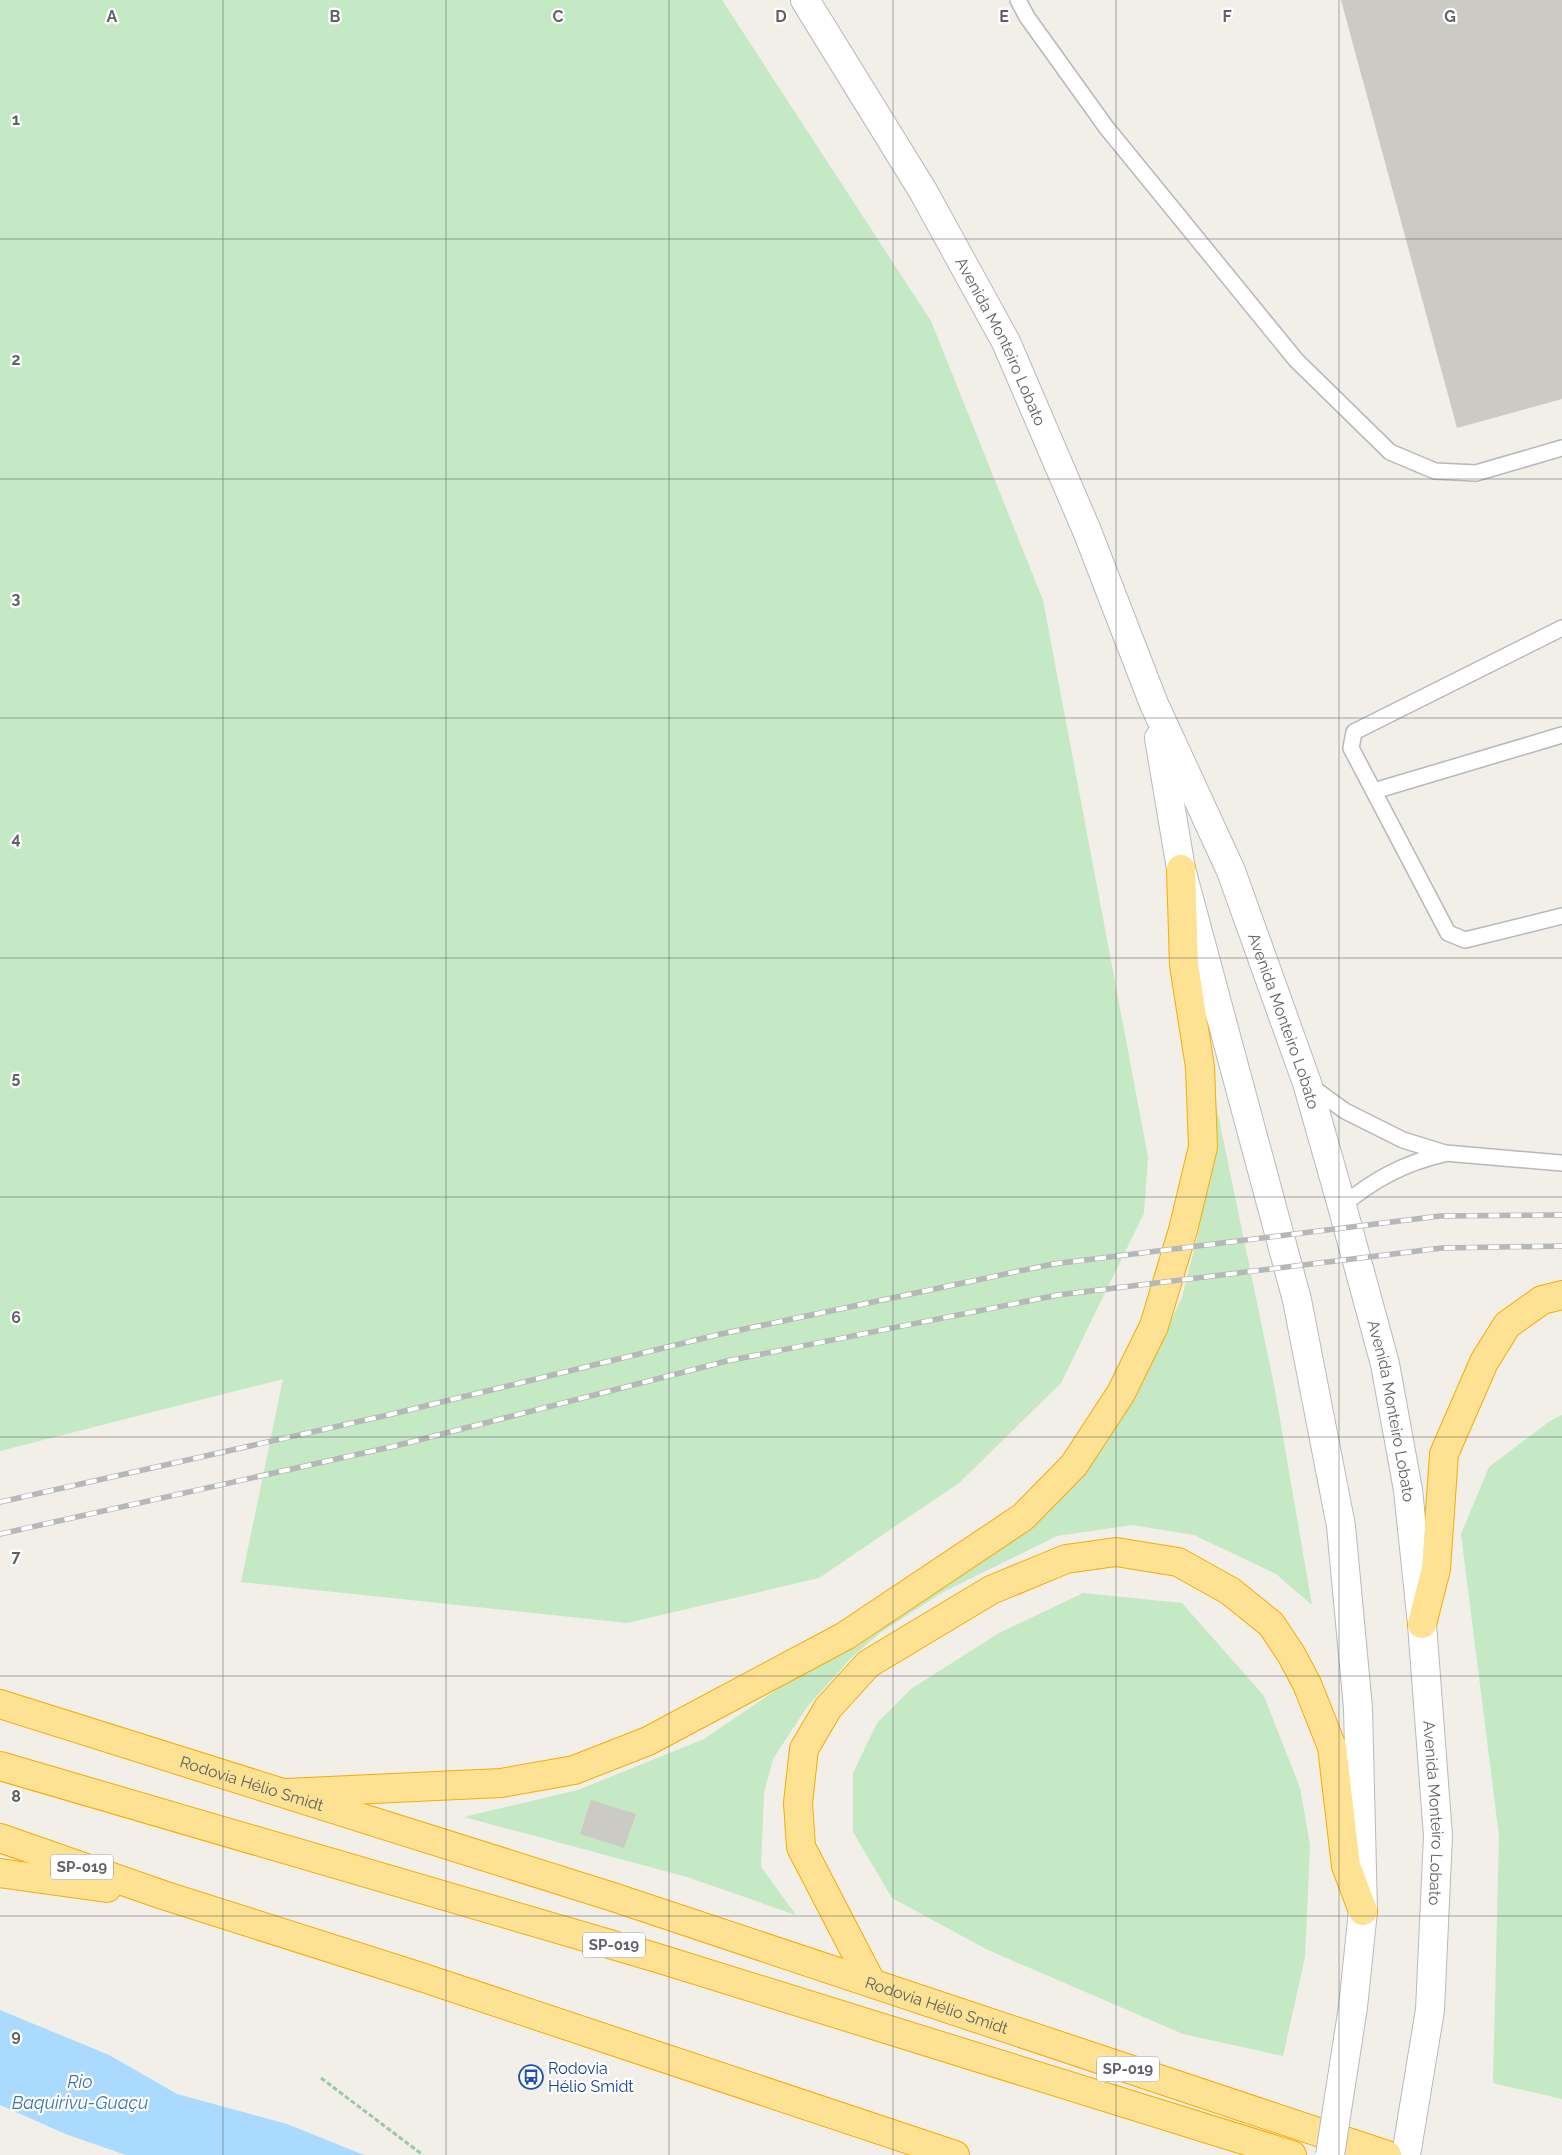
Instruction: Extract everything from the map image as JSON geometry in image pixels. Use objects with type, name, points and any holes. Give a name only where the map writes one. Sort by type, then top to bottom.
[{"type":"highway","points":[[286,1793],[502,1783],[574,1770],[648,1742],[845,1636],[1023,1517],[1074,1464],[1121,1393],[1154,1326],[1183,1230],[1203,1147],[1200,1067],[1184,966],[1181,869]]},
{"type":"highway","points":[[1422,1624],[1436,1569],[1444,1454],[1484,1362],[1507,1325],[1542,1300],[1562,1295]]},
{"type":"highway","points":[[871,1982],[801,1847],[798,1803],[804,1749],[828,1708],[868,1664],[991,1590],[1066,1559],[1116,1552],[1178,1562],[1230,1591],[1271,1624],[1292,1654],[1307,1684],[1332,1747],[1346,1866],[1363,1911]]},
{"type":"highway","name":"Rodovia Hélio Smidt","points":[[0,1704],[613,1897],[1386,2155]]},
{"type":"highway","name":"SP-019","points":[[0,1766],[654,1957],[1292,2155]]},
{"type":"highway","name":"SP-019","points":[[0,1838],[163,1895],[415,1975],[956,2155]]},
{"type":"highway","points":[[0,1873],[163,1895]]},
{"type":"highway","points":[[1225,2133],[1255,2155]]},
{"type":"main road","name":"Avenida Monteiro Lobato","points":[[805,0],[923,190],[1006,342],[1087,531],[1154,704],[1231,870],[1307,1083],[1342,1206],[1385,1364],[1408,1490],[1422,1624],[1438,1836],[1430,2010],[1406,2155]]},
{"type":"main road","name":"Avenida Monteiro Lobato","points":[[1154,704],[1181,869],[1297,1300],[1341,1526],[1358,1708],[1363,1911],[1353,2007],[1330,2155]]},
{"type":"lane","points":[[1018,0],[1027,17],[1106,127],[1296,360],[1390,452],[1435,471],[1476,473],[1562,448]]},
{"type":"lane","points":[[1562,628],[1354,732],[1351,748],[1448,933],[1465,940],[1562,916]]},
{"type":"lane","points":[[1374,791],[1562,735]]},
{"type":"lane","points":[[1307,1083],[1345,1111],[1383,1132],[1445,1153],[1562,1163]]},
{"type":"lane","points":[[1342,1206],[1366,1186],[1390,1172],[1417,1160],[1445,1153]]},
{"type":"path","points":[[321,2078],[423,2155]]},
{"type":"green space","points":[[0,0],[722,0],[931,321],[1043,600],[1148,1157],[1144,1213],[1061,1383],[959,1483],[819,1578],[627,1623],[241,1582],[283,1379],[0,1451]]},
{"type":"green space","points":[[1214,1095],[1274,1385],[1312,1605],[1276,1574],[1194,1535],[1132,1525],[1057,1536],[943,1592],[880,1633],[853,1656],[807,1707],[773,1759],[764,1793],[761,1867],[796,1915],[687,1877],[464,1817],[578,1790],[704,1739],[873,1624],[960,1571],[1155,1356],[1182,1297],[1198,1234],[1210,1159]]},
{"type":"green space","points":[[1562,1415],[1562,2099],[1493,2083],[1499,1836],[1461,1534],[1489,1467],[1550,1421]]},
{"type":"green space","points":[[1083,1593],[1182,1603],[1264,1696],[1300,1788],[1310,1845],[1305,1957],[1283,2056],[1183,2034],[988,1950],[892,1898],[853,1832],[853,1773],[877,1723],[911,1689],[999,1633]]},
{"type":"water","name":"Rio Baquirivu-Guaçu","points":[[0,2010],[109,2055],[177,2094],[287,2124],[364,2155],[126,2155],[68,2135],[0,2105]]},
{"type":"building","points":[[1341,0],[1562,0],[1562,399],[1457,428]]},
{"type":"building","points":[[591,1800],[636,1814],[624,1848],[580,1834]]},
{"type":"railway","points":[[0,1502],[388,1415],[721,1334],[1053,1264],[1440,1216],[1562,1215]]},
{"type":"railway","points":[[0,1534],[395,1446],[727,1361],[1058,1295],[1442,1248],[1562,1246]]},
{"type":"place","name":"Rodovia Hélio Smidt","points":[[531,2077]]}]
